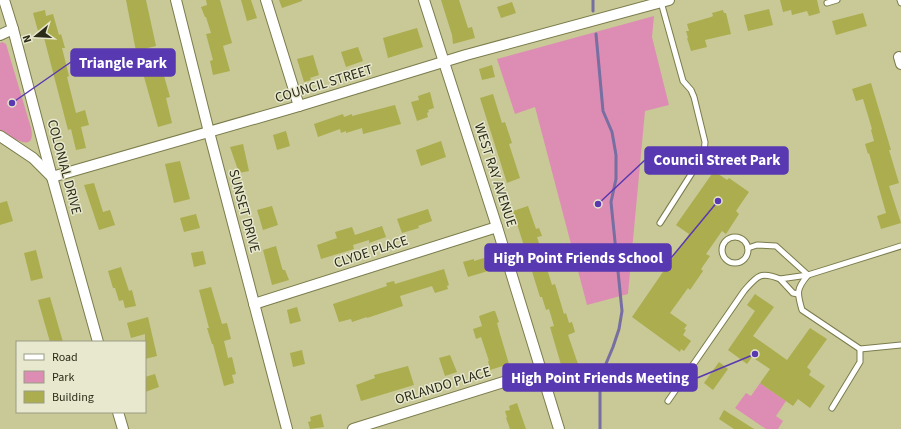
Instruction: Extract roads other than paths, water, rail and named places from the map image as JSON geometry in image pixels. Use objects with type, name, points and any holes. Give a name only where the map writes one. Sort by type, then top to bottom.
[{"type":"street","name":"COLONIAL DRIVE","points":[[4,0],[98,341]]},
{"type":"street","name":"SUNSET DRIVE","points":[[176,0],[287,429]]},
{"type":"street","points":[[266,0],[299,106]]},
{"type":"street","name":"WEST RAY AVENUE","points":[[424,0],[497,227],[559,429]]},
{"type":"street","name":"COUNCIL STREET","points":[[52,177],[299,106],[466,54],[512,42],[638,4],[665,1]]},
{"type":"street","points":[[0,35],[13,29]]},
{"type":"street","points":[[0,136],[33,158],[52,177]]},
{"type":"street","name":"CLYDE PLACE","points":[[254,304],[497,227]]},
{"type":"street","name":"ORLANDO PLACE","points":[[353,429],[542,370]]},
{"type":"street","points":[[118,413],[123,429]]},
{"type":"lane","points":[[828,3],[837,0]]},
{"type":"lane","points":[[660,223],[704,154],[705,142],[694,97],[691,90],[683,81],[665,1]]},
{"type":"lane","points":[[733,238],[742,239],[748,248],[746,258],[739,263],[731,262],[723,254],[724,245],[729,239],[733,238]]},
{"type":"lane","points":[[748,248],[757,245],[776,246],[808,275]]},
{"type":"lane","points":[[780,279],[808,275],[901,246]]},
{"type":"lane","points":[[668,401],[744,291],[755,278],[762,275],[771,275],[780,279],[793,293],[798,294]]},
{"type":"lane","points":[[808,275],[800,284],[798,294],[802,310],[860,349],[901,345]]},
{"type":"lane","points":[[832,408],[860,362],[860,349]]},
{"type":"waterway","points":[[593,0],[593,11]]},
{"type":"waterway","points":[[596,34],[603,111],[612,132],[616,155],[616,179],[611,202],[622,311],[619,329],[605,366],[600,389],[600,429]]},
{"type":"place","name":"Triangle Park","points":[[12,103]]},
{"type":"place","name":"High Point Friends School","points":[[718,201]]},
{"type":"place","name":"Council Street Park","points":[[598,204]]},
{"type":"place","name":"High Point Friends Meeting","points":[[755,354]]}]
